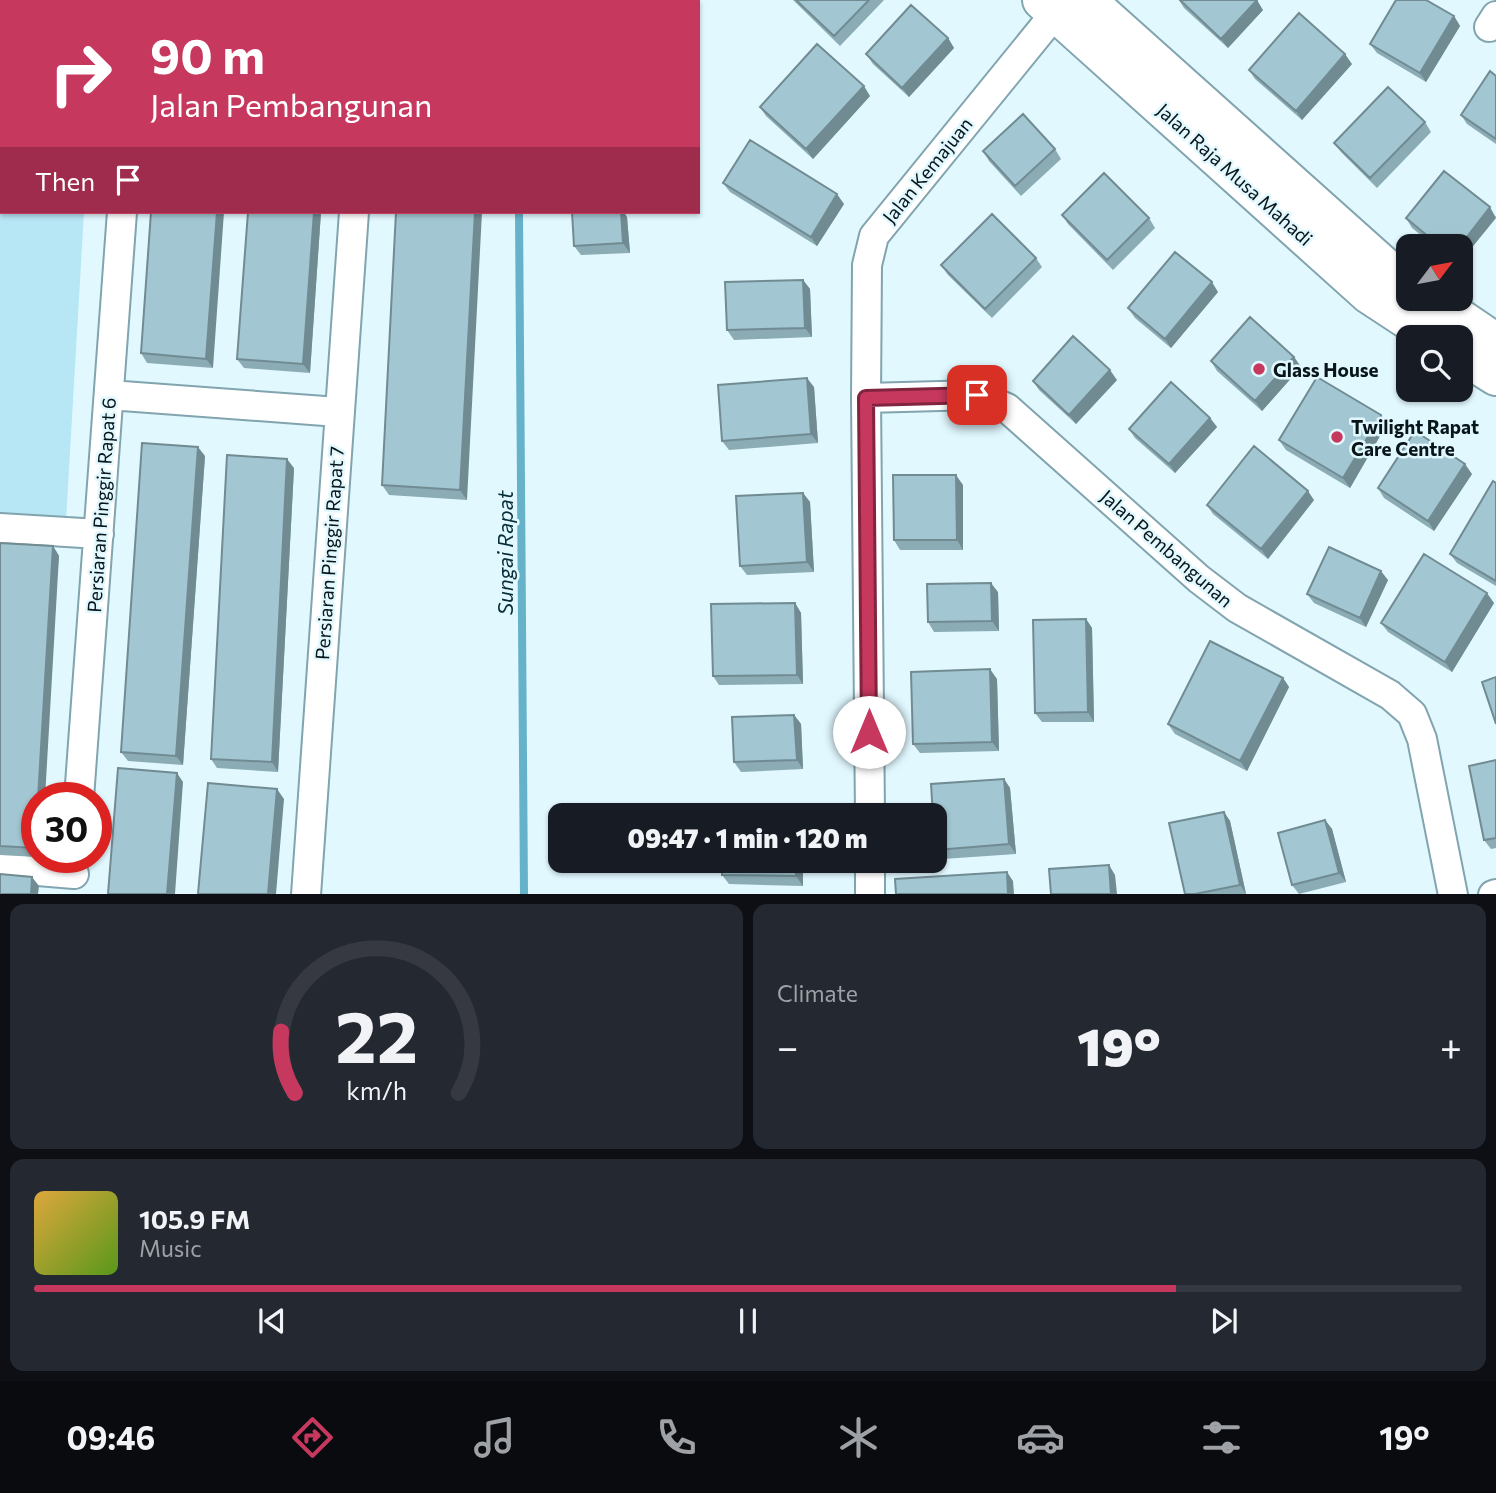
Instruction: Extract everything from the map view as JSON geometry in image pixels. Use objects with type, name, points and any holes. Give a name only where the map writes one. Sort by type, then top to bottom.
[{"type":"main road","name":"Jalan Raja Musa Mahadi","points":[[1063,3],[1396,276]]},
{"type":"main road","name":"Jalan Raja Musa Mahadi","points":[[1063,3],[1368,294],[1416,325]]},
{"type":"main road","points":[[1450,312],[1496,343]]},
{"type":"main road","points":[[1473,362],[1496,376]]},
{"type":"street","name":"Jalan Kemajuan","points":[[870,803],[866,398],[867,265],[874,236],[1063,3]]},
{"type":"street","name":"Persiaran Pinggir Rapat 6","points":[[80,782],[122,214]]},
{"type":"street","name":"Persiaran Pinggir Rapat 7","points":[[306,894],[354,214]]},
{"type":"street","points":[[109,395],[338,412]]},
{"type":"street","name":"Jalan Pembangunan","points":[[866,398],[977,395],[1007,408],[1199,579],[1237,608],[1390,695],[1412,714],[1422,739],[1453,894]]},
{"type":"street","points":[[0,528],[99,534]]},
{"type":"street","points":[[0,868],[74,875]]},
{"type":"street","points":[[870,873],[870,894]]},
{"type":"shaded area","points":[[0,214],[84,214],[66,521],[0,516]]},
{"type":"building","points":[[796,0],[869,0],[834,36]]},
{"type":"building","points":[[1180,0],[1257,0],[1221,39]]},
{"type":"building","points":[[1396,0],[1426,0],[1454,16],[1420,73],[1370,44]]},
{"type":"building","points":[[911,5],[948,38],[902,88],[866,54]]},
{"type":"building","points":[[1299,13],[1345,54],[1296,111],[1249,70]]},
{"type":"building","points":[[817,44],[864,86],[806,149],[760,107]]},
{"type":"building","points":[[1490,71],[1496,76],[1496,139],[1461,115]]},
{"type":"building","points":[[1388,87],[1425,122],[1370,178],[1334,143]]},
{"type":"building","points":[[1023,114],[1055,149],[1015,186],[983,151]]},
{"type":"building","points":[[750,140],[837,194],[811,237],[723,183]]},
{"type":"building","points":[[1444,171],[1490,207],[1469,234],[1425,234],[1406,218]]},
{"type":"building","points":[[1104,173],[1149,218],[1107,260],[1062,215]]},
{"type":"building","points":[[151,214],[217,214],[206,359],[141,353]]},
{"type":"building","points":[[248,214],[314,214],[303,364],[237,359]]},
{"type":"building","points":[[396,214],[475,214],[460,490],[382,485]]},
{"type":"building","points":[[572,214],[621,214],[623,243],[574,246]]},
{"type":"building","points":[[992,214],[1036,258],[985,309],[941,265]]},
{"type":"building","points":[[1175,252],[1212,282],[1165,339],[1128,308]]},
{"type":"building","points":[[803,280],[805,328],[727,330],[725,282]]},
{"type":"building","name":"Glass House","points":[[1250,317],[1294,357],[1255,401],[1211,361]]},
{"type":"building","points":[[1073,336],[1110,370],[1069,415],[1033,381]]},
{"type":"building","name":"Twilight Rapat Care Centre","points":[[1317,377],[1381,415],[1343,478],[1279,440]]},
{"type":"building","points":[[807,378],[811,434],[722,441],[718,385]]},
{"type":"building","points":[[1171,382],[1210,418],[1169,464],[1129,429]]},
{"type":"building","points":[[1415,431],[1465,464],[1428,521],[1378,488]]},
{"type":"building","points":[[142,443],[198,447],[176,756],[121,752]]},
{"type":"building","points":[[1254,446],[1308,491],[1261,549],[1207,505]]},
{"type":"building","points":[[227,455],[287,459],[272,762],[211,759]]},
{"type":"building","points":[[893,475],[956,475],[957,540],[894,540]]},
{"type":"building","points":[[1493,481],[1496,483],[1496,581],[1450,554]]},
{"type":"building","points":[[803,493],[807,562],[740,566],[736,496]]},
{"type":"building","points":[[0,543],[53,546],[39,782],[21,782],[21,847],[0,846]]},
{"type":"building","points":[[1329,547],[1381,571],[1360,618],[1307,594]]},
{"type":"building","points":[[1424,554],[1487,593],[1445,662],[1381,623]]},
{"type":"building","points":[[991,583],[992,621],[928,622],[927,584]]},
{"type":"building","points":[[795,603],[797,675],[713,676],[711,604]]},
{"type":"building","points":[[1086,619],[1088,712],[1035,713],[1033,620]]},
{"type":"building","points":[[1210,641],[1283,678],[1240,761],[1168,724]]},
{"type":"building","points":[[990,669],[992,742],[913,744],[911,672]]},
{"type":"building","points":[[1496,677],[1496,724],[1482,682]]},
{"type":"building","points":[[794,715],[797,760],[734,762],[732,717]]},
{"type":"building","points":[[1496,760],[1496,838],[1484,840],[1469,766]]},
{"type":"building","points":[[118,768],[177,773],[167,894],[108,894],[110,873],[112,873]]},
{"type":"building","points":[[1004,779],[1009,844],[947,849],[947,803],[932,803],[931,784]]},
{"type":"building","points":[[208,783],[277,789],[268,894],[198,894]]},
{"type":"building","points":[[1224,812],[1240,885],[1185,894],[1169,823]]},
{"type":"building","points":[[1325,820],[1339,873],[1292,885],[1278,833]]},
{"type":"building","points":[[1109,865],[1111,894],[1051,894],[1049,869]]},
{"type":"building","points":[[1007,872],[1008,894],[896,894],[895,879]]},
{"type":"building","points":[[722,873],[796,873],[796,876]]},
{"type":"building","points":[[0,874],[32,877],[31,894],[0,894]]},
{"type":"waterway","name":"Sungai Rapat","points":[[519,214],[524,894]]},
{"type":"place","name":"Glass House","points":[[1259,369]]},
{"type":"place","name":"Twilight Rapat Care Centre","points":[[1337,437]]},
{"type":"route","points":[[869,732],[866,398],[977,395]]}]
